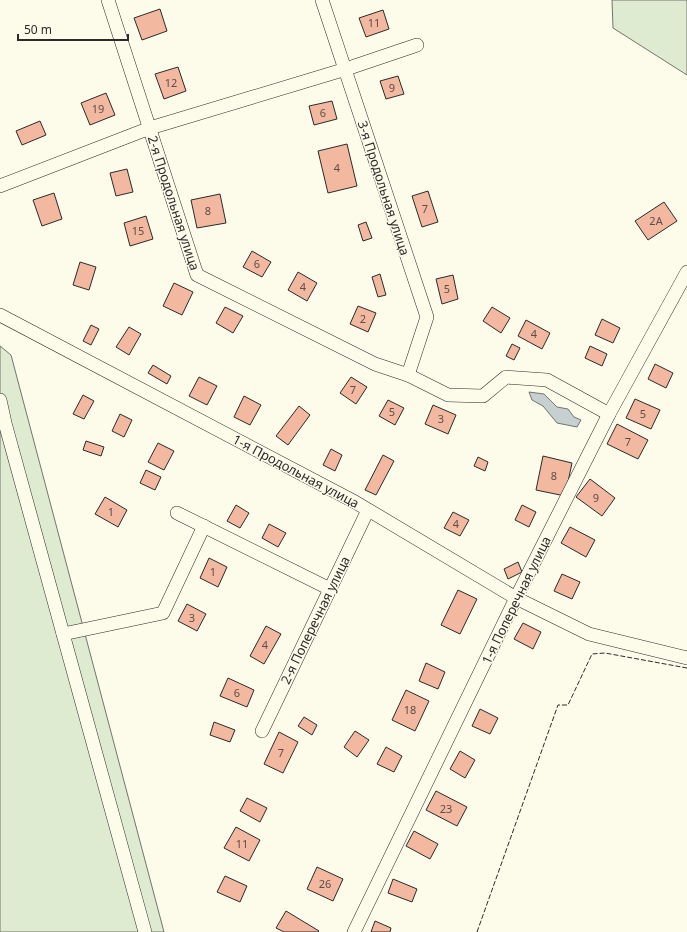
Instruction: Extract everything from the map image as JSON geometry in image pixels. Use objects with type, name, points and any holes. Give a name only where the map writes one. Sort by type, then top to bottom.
[{"type":"street","name":"2-я Продольная улица","points":[[108,0],[197,275],[375,364],[408,375],[448,395],[483,396],[506,377],[546,380],[609,414]]},
{"type":"street","name":"3-я Продольная улица","points":[[322,0],[427,317],[408,375]]},
{"type":"street","points":[[0,186],[150,128],[346,69],[417,45]]},
{"type":"street","name":"1-я Поперечная улица","points":[[354,932],[516,598],[609,414],[687,272]]},
{"type":"street","name":"1-я Продольная улица","points":[[0,315],[368,510],[516,598],[589,634],[687,658]]},
{"type":"street","points":[[0,400],[145,932]]},
{"type":"street","name":"2-я Поперечная улица","points":[[262,731],[368,510]]},
{"type":"street","points":[[177,513],[330,589]]},
{"type":"street","points":[[63,634],[163,614],[204,526]]},
{"type":"green space","points":[[612,0],[687,0],[687,75],[613,28]]},
{"type":"green space","points":[[0,346],[11,355],[164,932],[0,932]]},
{"type":"shaded area","points":[[529,392],[544,394],[557,407],[568,409],[574,417],[581,420],[577,427],[557,423],[543,406],[532,400]]},
{"type":"building","points":[[160,9],[167,31],[142,40],[134,18]]},
{"type":"building","points":[[383,10],[389,29],[366,37],[359,18]]},
{"type":"building","points":[[178,67],[186,91],[164,99],[155,74]]},
{"type":"building","points":[[398,76],[404,94],[386,99],[380,81]]},
{"type":"building","points":[[106,93],[115,115],[90,125],[81,103]]},
{"type":"building","points":[[332,101],[337,119],[314,125],[309,106]]},
{"type":"building","points":[[40,121],[46,135],[22,145],[16,131]]},
{"type":"building","points":[[347,144],[357,186],[328,193],[318,151]]},
{"type":"building","points":[[127,169],[133,192],[116,196],[110,173]]},
{"type":"building","points":[[428,191],[438,222],[422,227],[412,196]]},
{"type":"building","points":[[54,193],[62,219],[42,226],[33,200]]},
{"type":"building","points":[[220,194],[226,223],[197,228],[191,200]]},
{"type":"building","points":[[664,202],[677,221],[648,240],[635,221]]},
{"type":"building","points":[[146,216],[153,239],[130,246],[124,223]]},
{"type":"building","points":[[366,222],[372,238],[363,241],[358,225]]},
{"type":"building","points":[[252,251],[271,262],[262,277],[243,267]]},
{"type":"building","points":[[80,262],[96,267],[89,290],[73,285]]},
{"type":"building","points":[[298,272],[317,283],[307,301],[288,290]]},
{"type":"building","points":[[380,274],[386,295],[378,297],[372,277]]},
{"type":"building","points":[[453,275],[458,299],[442,304],[436,279]]},
{"type":"building","points":[[174,283],[193,292],[182,315],[163,306]]},
{"type":"building","points":[[358,306],[376,313],[368,332],[350,324]]},
{"type":"building","points":[[225,307],[243,316],[233,333],[216,323]]},
{"type":"building","points":[[492,307],[510,318],[501,333],[483,321]]},
{"type":"building","points":[[602,319],[620,328],[613,343],[595,335]]},
{"type":"building","points":[[526,320],[550,333],[542,349],[518,336]]},
{"type":"building","points":[[91,325],[99,329],[91,345],[83,341]]},
{"type":"building","points":[[129,327],[141,334],[129,355],[116,347]]},
{"type":"building","points":[[512,344],[520,348],[514,360],[506,356]]},
{"type":"building","points":[[590,346],[607,354],[602,366],[585,358]]},
{"type":"building","points":[[655,364],[673,373],[666,388],[648,379]]},
{"type":"building","points":[[153,365],[171,376],[167,384],[148,373]]},
{"type":"building","points":[[199,377],[217,386],[207,405],[189,396]]},
{"type":"building","points":[[351,377],[367,387],[356,404],[340,393]]},
{"type":"building","points":[[83,395],[94,401],[84,419],[73,414]]},
{"type":"building","points":[[244,396],[261,405],[250,425],[234,417]]},
{"type":"building","points":[[635,399],[660,410],[651,429],[626,418]]},
{"type":"building","points":[[388,400],[404,408],[395,425],[379,416]]},
{"type":"building","points":[[433,405],[456,415],[448,434],[425,424]]},
{"type":"building","points":[[299,406],[310,415],[288,445],[276,436]]},
{"type":"building","points":[[120,414],[132,420],[124,437],[112,431]]},
{"type":"building","points":[[617,424],[648,440],[638,459],[607,444]]},
{"type":"building","points":[[86,441],[104,447],[101,456],[83,450]]},
{"type":"building","points":[[158,443],[174,451],[164,470],[148,462]]},
{"type":"building","points":[[331,449],[342,455],[335,471],[323,465]]},
{"type":"building","points":[[383,455],[394,461],[376,495],[365,490]]},
{"type":"building","points":[[543,456],[572,463],[565,496],[536,490]]},
{"type":"building","points":[[478,457],[488,462],[485,471],[474,466]]},
{"type":"building","points":[[146,470],[161,477],[155,490],[140,483]]},
{"type":"building","points":[[590,479],[615,498],[602,516],[576,497]]},
{"type":"building","points":[[105,497],[127,510],[118,527],[95,514]]},
{"type":"building","points":[[236,505],[249,513],[240,528],[227,521]]},
{"type":"building","points":[[522,505],[536,512],[529,527],[515,520]]},
{"type":"building","points":[[453,512],[469,520],[460,536],[444,528]]},
{"type":"building","points":[[269,524],[286,533],[278,547],[262,538]]},
{"type":"building","points":[[570,527],[595,540],[586,557],[561,543]]},
{"type":"building","points":[[209,558],[227,567],[218,587],[200,578]]},
{"type":"building","points":[[518,562],[522,572],[508,579],[504,569]]},
{"type":"building","points":[[562,574],[580,582],[572,599],[554,591]]},
{"type":"building","points":[[458,590],[477,599],[460,634],[441,625]]},
{"type":"building","points":[[187,604],[206,614],[197,631],[178,621]]},
{"type":"building","points":[[523,623],[541,632],[533,649],[514,639]]},
{"type":"building","points":[[266,626],[281,634],[264,664],[250,656]]},
{"type":"building","points":[[426,663],[445,672],[438,689],[419,681]]},
{"type":"building","points":[[228,678],[254,690],[247,707],[220,696]]},
{"type":"building","points":[[406,690],[429,701],[415,731],[392,720]]},
{"type":"building","points":[[480,709],[498,718],[490,734],[472,726]]},
{"type":"building","points":[[304,717],[317,725],[312,735],[298,726]]},
{"type":"building","points":[[214,722],[235,730],[230,742],[210,735]]},
{"type":"building","points":[[355,731],[369,740],[357,757],[344,747]]},
{"type":"building","points":[[279,732],[298,742],[283,773],[264,764]]},
{"type":"building","points":[[386,747],[402,756],[394,772],[377,764]]},
{"type":"building","points":[[460,751],[475,760],[465,778],[450,769]]},
{"type":"building","points":[[436,791],[467,807],[457,826],[426,810]]},
{"type":"building","points":[[247,798],[267,808],[260,822],[240,811]]},
{"type":"building","points":[[236,827],[260,840],[249,861],[224,848]]},
{"type":"building","points":[[414,831],[438,844],[430,859],[406,846]]},
{"type":"building","points":[[317,867],[343,879],[333,901],[307,889]]},
{"type":"building","points":[[225,876],[247,886],[240,902],[217,892]]},
{"type":"building","points":[[393,879],[417,889],[412,902],[388,893]]},
{"type":"building","points":[[286,911],[319,931],[284,932],[276,928]]},
{"type":"building","points":[[375,921],[391,928],[390,932],[371,932]]},
{"type":"fence","points":[[477,932],[558,705],[568,705],[592,654],[605,653],[687,668]]}]
